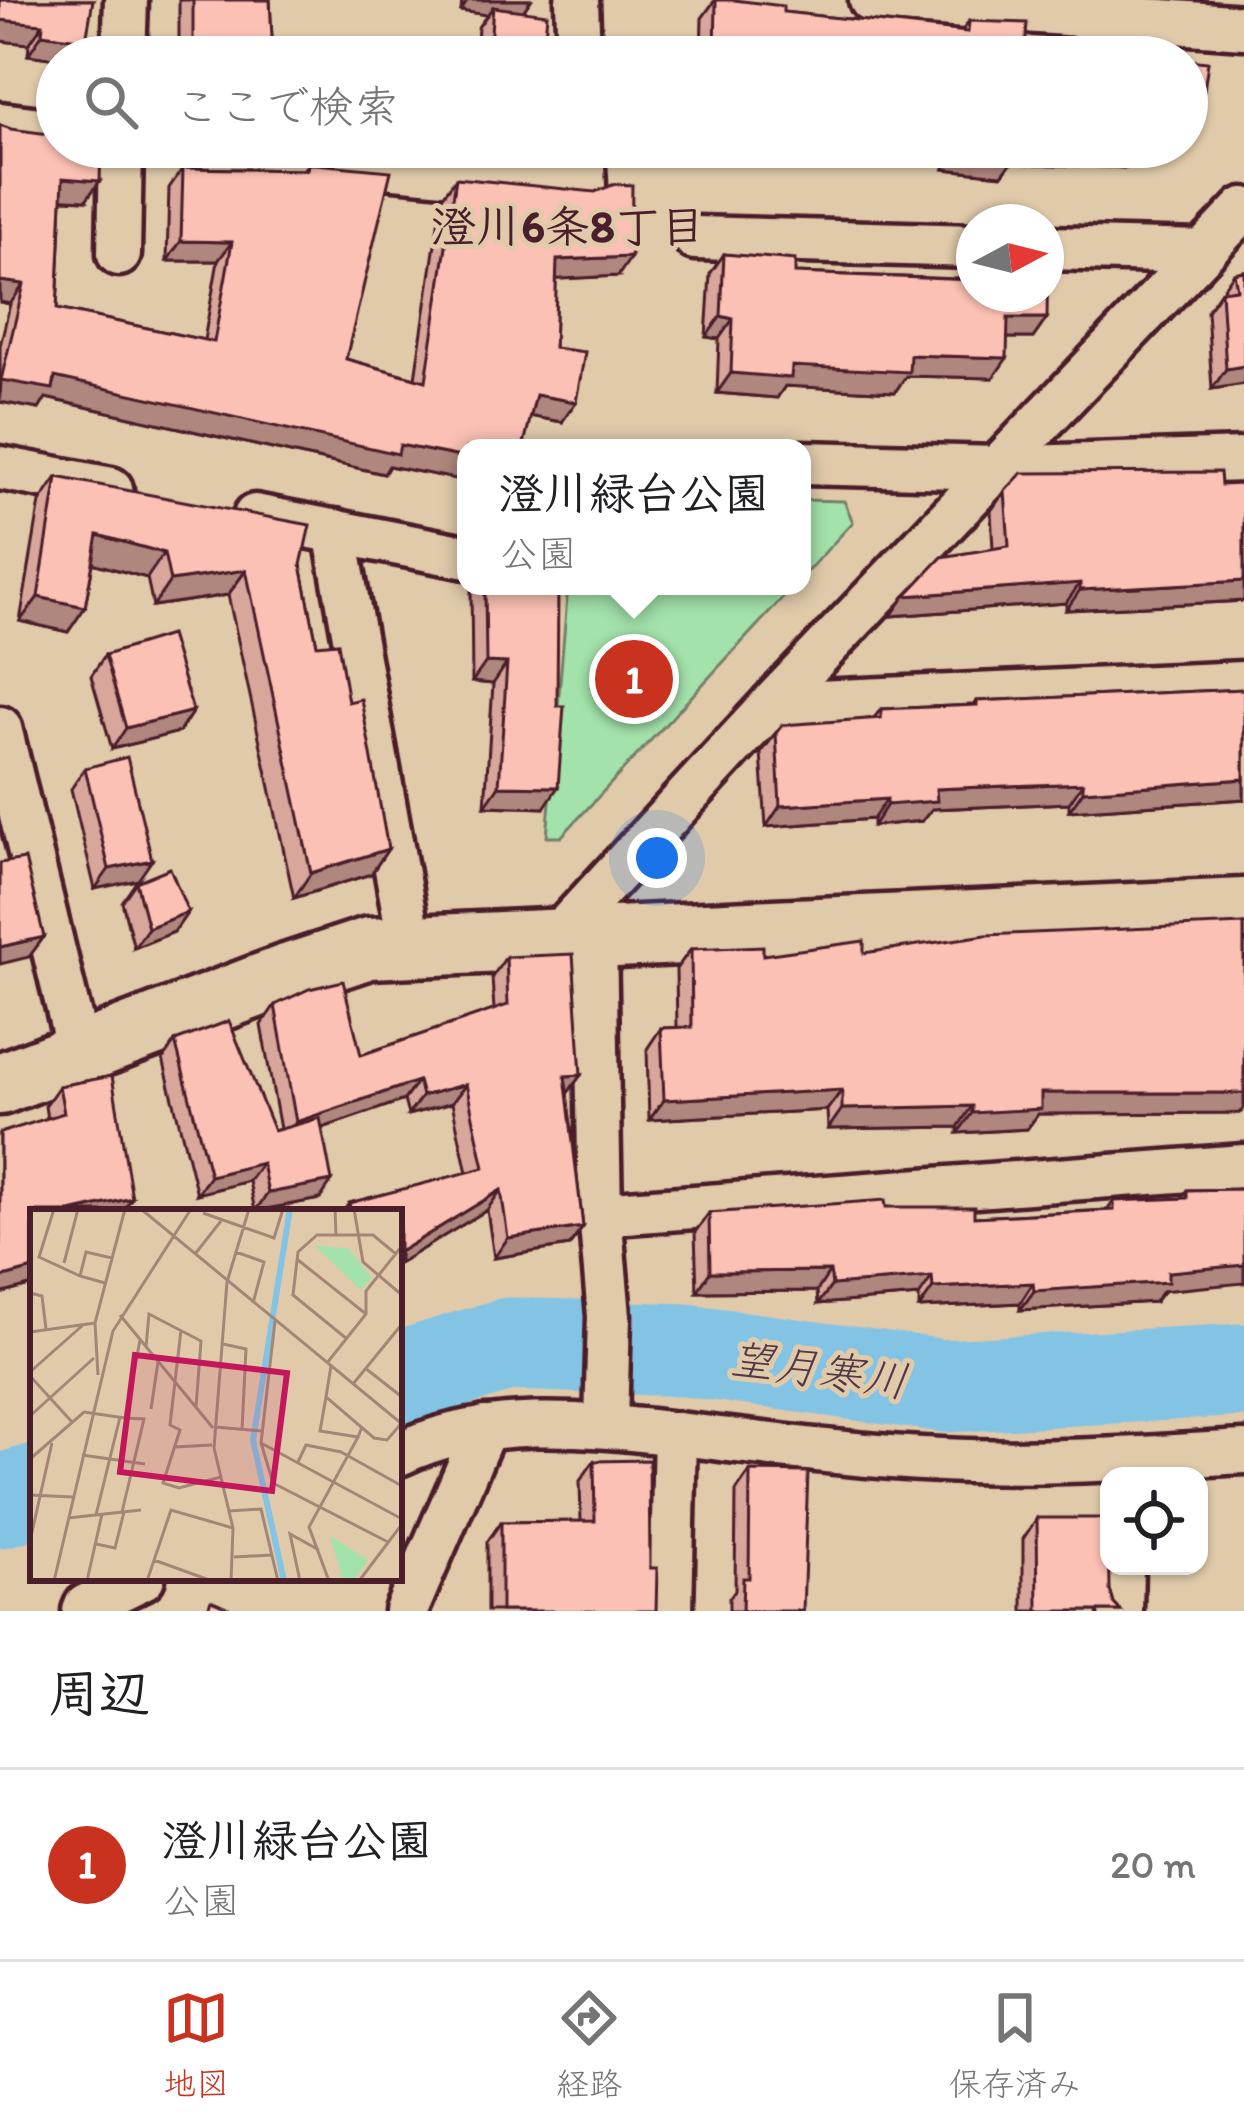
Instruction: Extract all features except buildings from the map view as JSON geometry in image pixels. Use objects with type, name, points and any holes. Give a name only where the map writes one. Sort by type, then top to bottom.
[{"type":"street","points":[[125,36],[126,0]]},
{"type":"street","points":[[577,0],[578,36]]},
{"type":"street","points":[[871,0],[1244,26]]},
{"type":"street","points":[[0,124],[36,128]]},
{"type":"street","points":[[118,254],[120,168]]},
{"type":"street","points":[[410,168],[584,185],[583,168]]},
{"type":"street","points":[[606,1424],[609,1316],[575,938],[772,704],[1244,209]]},
{"type":"street","points":[[695,238],[956,245]]},
{"type":"street","points":[[1064,248],[1202,252]]},
{"type":"street","points":[[811,463],[999,468],[1244,460]]},
{"type":"street","points":[[0,469],[156,497]]},
{"type":"street","points":[[223,510],[457,555]]},
{"type":"street","points":[[334,531],[410,946]]},
{"type":"street","points":[[772,704],[1244,682]]},
{"type":"street","points":[[0,728],[79,1054]]},
{"type":"street","points":[[0,1084],[369,949],[1244,909]]},
{"type":"street","points":[[600,1214],[1244,1166]]},
{"type":"street","points":[[402,1452],[421,1443],[485,1428],[606,1424],[942,1460],[1102,1467]]},
{"type":"street","points":[[406,1611],[485,1428]]},
{"type":"street","points":[[671,1611],[675,1434]]},
{"type":"street","points":[[1132,1467],[1244,1452]]},
{"type":"street","points":[[1121,1611],[1122,1575]]},
{"type":"street","points":[[84,1611],[137,1581]]},
{"type":"green space","points":[[811,500],[844,501],[853,522],[811,567]]},
{"type":"green space","points":[[567,595],[786,595],[561,837],[547,837]]},
{"type":"waterway","name":"望月寒川","points":[[402,1377],[509,1344],[686,1350],[944,1386],[1244,1370]]},
{"type":"waterway","name":"望月寒川","points":[[0,1501],[30,1492]]},
{"type":"place","name":"澄川緑台公園","points":[[634,679]]},
{"type":"district","name":"澄川6条8丁目","points":[[568,226]]}]
